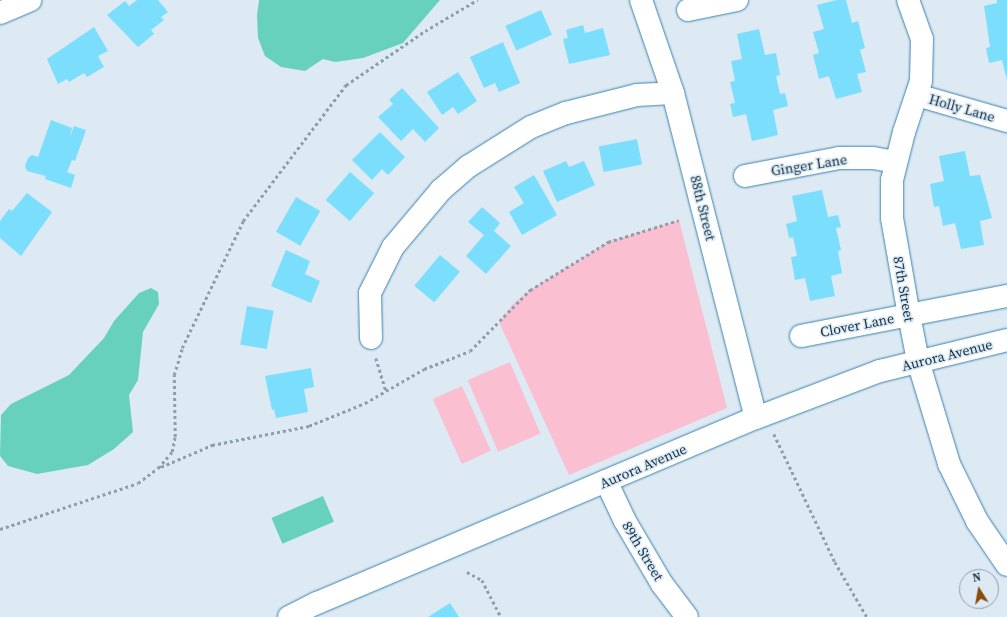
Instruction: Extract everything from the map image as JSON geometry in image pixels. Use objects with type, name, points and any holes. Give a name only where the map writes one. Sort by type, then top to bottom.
[{"type":"street","points":[[0,13],[30,0]]},
{"type":"street","name":"88th Street","points":[[641,0],[673,92],[756,418]]},
{"type":"street","points":[[688,10],[737,0]]},
{"type":"street","name":"87th Street","points":[[908,0],[922,39],[921,81],[896,162],[892,180],[892,218],[918,361],[949,464],[977,521],[1007,565]]},
{"type":"street","points":[[371,338],[370,293],[393,247],[441,190],[469,166],[525,131],[566,113],[637,96],[673,92]]},
{"type":"street","name":"Holly Lane","points":[[917,95],[1007,121]]},
{"type":"street","name":"Ginger Lane","points":[[745,176],[839,158],[873,158],[896,162]]},
{"type":"street","name":"Clover Lane","points":[[801,336],[1007,296]]},
{"type":"street","name":"Aurora Avenue","points":[[289,617],[320,610],[606,481],[756,418],[880,371],[1007,340]]},
{"type":"street","name":"89th Street","points":[[606,481],[625,521],[662,584],[687,617]]},
{"type":"path","points":[[0,529],[138,483],[158,468],[172,452],[176,437],[174,375],[182,348],[243,221],[346,85],[418,36],[477,0]]},
{"type":"path","points":[[158,468],[212,446],[309,426],[365,403],[424,369],[470,351],[530,290],[608,242],[679,220]]},
{"type":"path","points":[[371,338],[380,376],[386,391]]},
{"type":"path","points":[[774,433],[835,562],[867,617]]},
{"type":"path","points":[[467,572],[482,580],[501,617]]},
{"type":"shaded area","points":[[259,0],[440,0],[403,43],[363,58],[335,62],[323,59],[305,71],[281,67],[265,56],[258,38],[257,15]]},
{"type":"shaded area","points":[[679,220],[727,408],[569,475],[499,322],[513,304],[530,290],[608,242]]},
{"type":"shaded area","points":[[151,288],[158,292],[159,304],[143,332],[138,380],[129,395],[133,432],[114,449],[88,465],[37,474],[8,466],[0,456],[1,415],[11,404],[69,375],[104,338],[114,321],[139,293]]},
{"type":"shaded area","points":[[510,362],[540,434],[498,452],[468,380]]},
{"type":"shaded area","points":[[462,386],[491,451],[462,464],[433,399]]},
{"type":"shaded area","points":[[323,496],[334,522],[282,544],[271,518]]},
{"type":"building","points":[[137,0],[158,0],[168,12],[161,17],[164,20],[151,30],[154,34],[138,47],[107,15],[125,1],[129,6]]},
{"type":"building","points":[[837,0],[846,0],[852,23],[858,21],[865,48],[860,50],[866,72],[857,74],[862,92],[836,99],[829,76],[819,79],[813,55],[819,53],[813,32],[824,29],[817,5]]},
{"type":"building","points":[[997,0],[1007,0],[1007,80],[1002,60],[989,63],[986,48],[990,47],[984,6],[997,3]]},
{"type":"building","points":[[541,10],[552,35],[516,51],[505,26]]},
{"type":"building","points":[[583,25],[585,33],[603,28],[610,55],[569,64],[563,39],[568,38],[566,30]]},
{"type":"building","points":[[94,27],[108,51],[98,56],[104,67],[87,77],[84,73],[69,82],[67,79],[58,84],[47,59]]},
{"type":"building","points":[[759,29],[765,55],[776,53],[780,75],[776,76],[780,94],[785,93],[788,106],[773,110],[778,135],[752,141],[746,114],[733,117],[730,104],[735,103],[730,82],[735,81],[731,61],[742,59],[737,34]]},
{"type":"building","points":[[503,42],[520,83],[499,92],[495,83],[484,88],[470,57]]},
{"type":"building","points":[[458,72],[477,101],[458,114],[453,107],[442,115],[427,92]]},
{"type":"building","points":[[402,88],[439,128],[425,142],[413,129],[401,141],[378,117],[393,104],[389,100]]},
{"type":"building","points":[[51,120],[72,128],[70,137],[74,126],[86,130],[75,161],[72,160],[67,172],[75,175],[71,188],[45,179],[46,176],[27,171],[25,166],[28,158],[32,155],[38,157]]},
{"type":"building","points":[[380,132],[405,157],[388,175],[382,169],[372,180],[352,160]]},
{"type":"building","points":[[637,139],[642,165],[604,172],[599,146]]},
{"type":"building","points":[[965,151],[970,176],[980,175],[992,218],[980,221],[984,245],[961,249],[955,223],[943,226],[939,206],[934,207],[930,184],[944,181],[939,156]]},
{"type":"building","points":[[566,161],[569,167],[584,161],[595,185],[557,202],[543,171]]},
{"type":"building","points":[[350,172],[374,193],[350,221],[326,200]]},
{"type":"building","points":[[534,175],[557,215],[522,235],[509,212],[524,203],[514,187]]},
{"type":"building","points":[[822,190],[828,217],[838,215],[841,227],[836,228],[841,250],[838,251],[842,273],[831,276],[835,296],[810,301],[805,278],[795,280],[791,257],[797,256],[793,237],[789,238],[786,224],[797,221],[792,196]]},
{"type":"building","points":[[27,193],[52,212],[21,256],[0,238],[0,221],[9,209],[12,211]]},
{"type":"building","points":[[296,197],[320,211],[300,246],[276,232]]},
{"type":"building","points":[[482,207],[500,223],[494,231],[511,246],[486,274],[466,256],[484,235],[468,222]]},
{"type":"building","points":[[286,250],[310,261],[305,274],[320,281],[311,303],[271,286]]},
{"type":"building","points":[[440,255],[460,272],[434,302],[414,286]]},
{"type":"building","points":[[247,306],[274,311],[267,349],[240,344]]},
{"type":"building","points":[[311,368],[314,387],[304,389],[308,412],[276,418],[274,409],[272,410],[265,376]]},
{"type":"building","points":[[450,603],[459,617],[428,617]]}]
